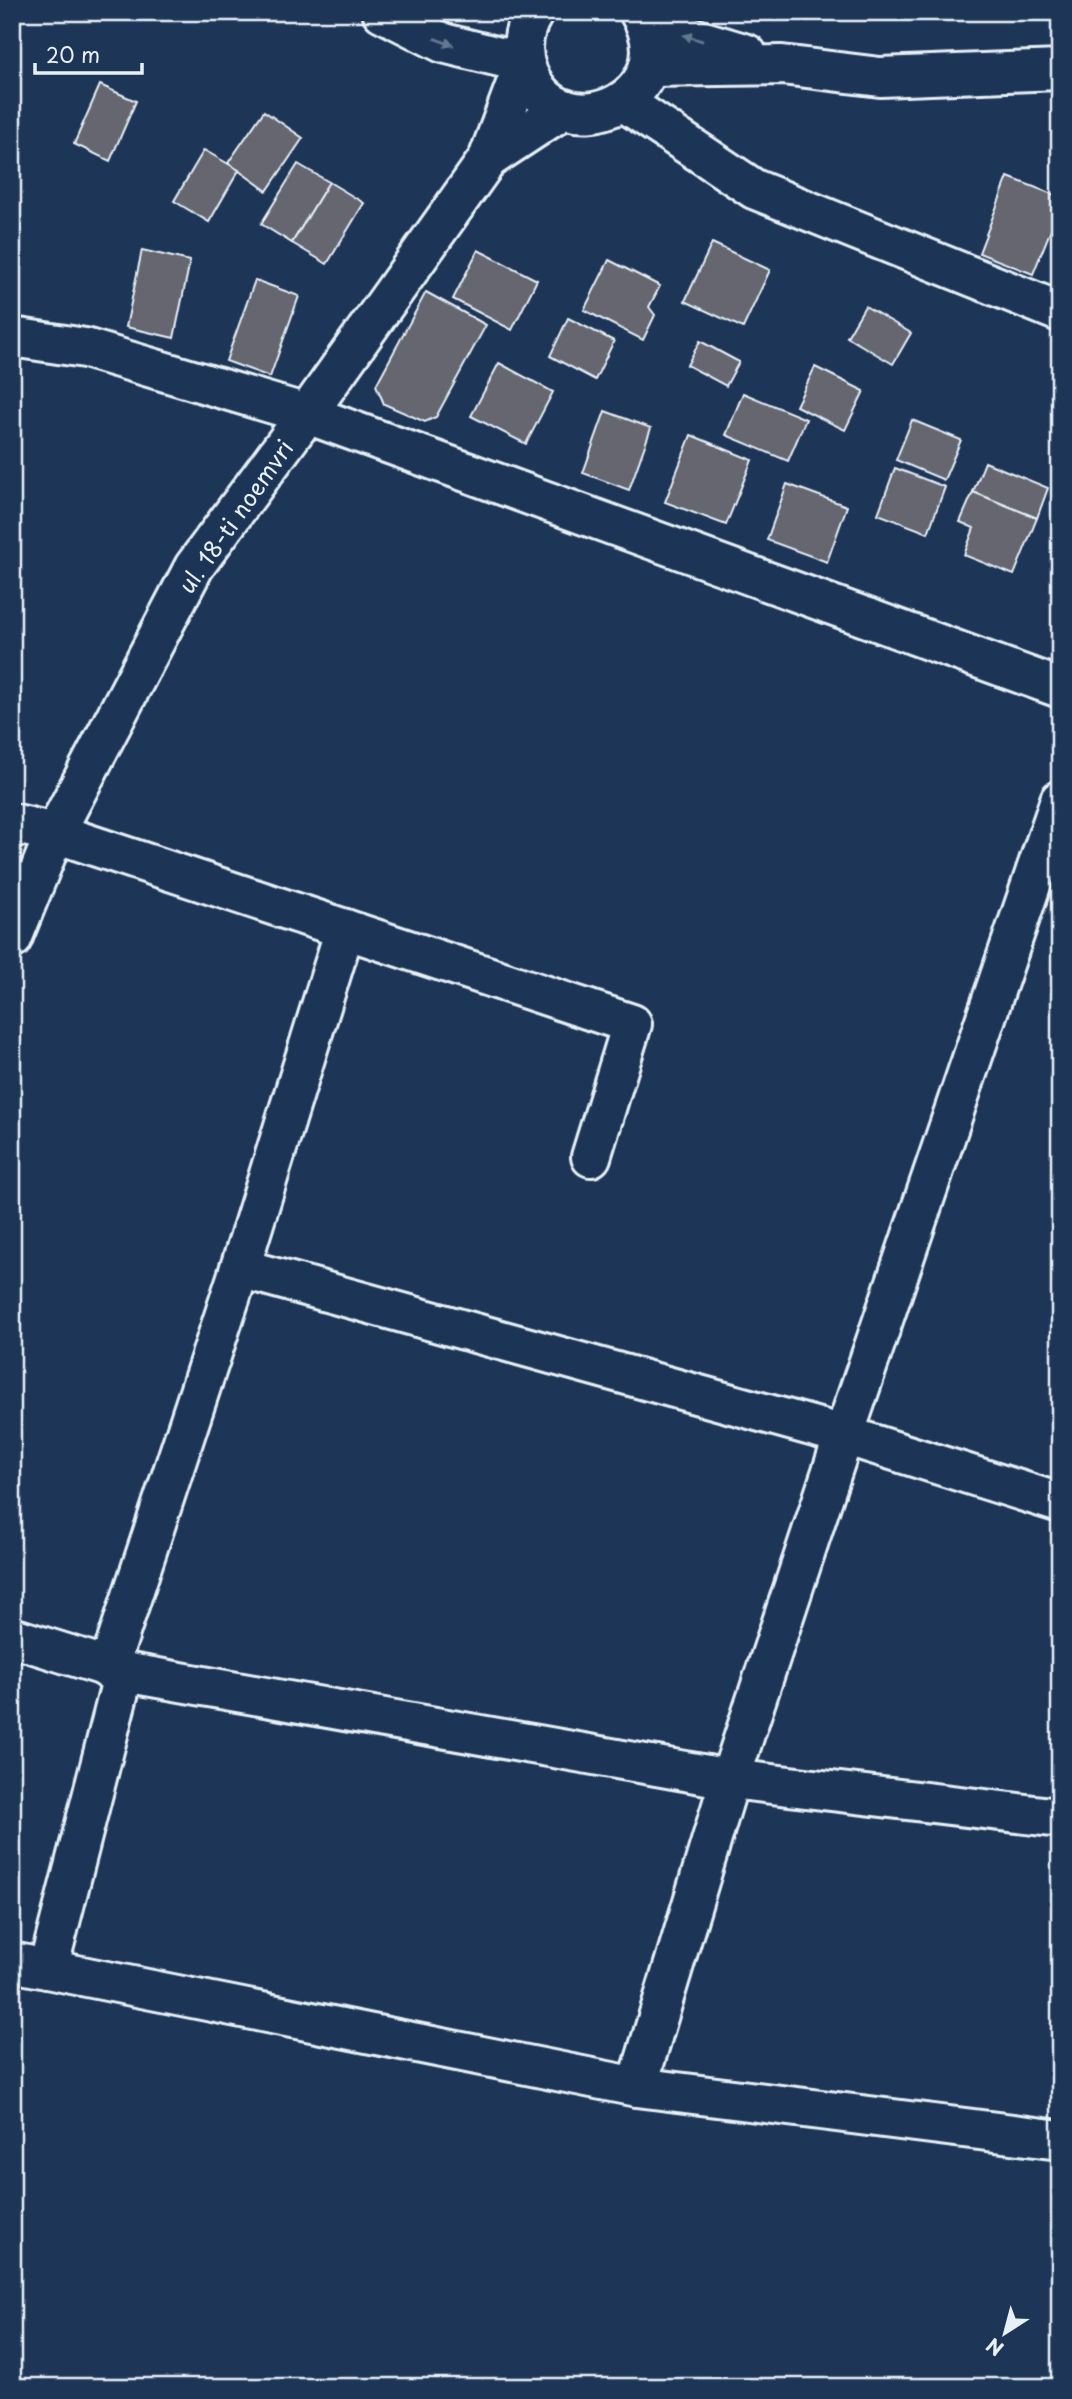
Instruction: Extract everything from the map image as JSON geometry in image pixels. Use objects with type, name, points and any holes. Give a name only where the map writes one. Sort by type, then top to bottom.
[{"type":"street","points":[[382,12],[443,43],[524,63],[532,82],[545,98],[564,109],[584,113],[604,111],[624,102],[640,87],[649,67],[652,45],[643,18]]},
{"type":"street","name":"ul. 18-ti noemvri","points":[[12,939],[55,833],[194,567],[307,414],[488,159],[524,63],[523,42],[528,22],[534,12]]},
{"type":"street","points":[[643,18],[782,65]]},
{"type":"street","points":[[649,67],[782,65],[880,77],[1060,70]]},
{"type":"street","points":[[624,102],[754,189],[1060,312]]},
{"type":"street","name":"ul. 18-ti noemvri","points":[[488,159],[564,109]]},
{"type":"street","points":[[12,337],[86,348],[307,414],[1060,688]]},
{"type":"street","points":[[637,2087],[730,1779],[1060,800]]},
{"type":"street","points":[[12,823],[55,833],[632,1024],[592,1157]]},
{"type":"street","points":[[345,929],[116,1671],[30,1966],[637,2087],[1060,2140]]},
{"type":"street","points":[[240,1268],[844,1435],[1060,1503]]},
{"type":"street","points":[[12,1637],[116,1671],[730,1779],[1060,1818]]},
{"type":"building","points":[[100,85],[136,101],[110,161],[74,144]]},
{"type":"building","points":[[264,111],[303,138],[267,191],[228,163]]},
{"type":"building","points":[[204,150],[239,170],[209,222],[174,201]]},
{"type":"building","points":[[298,164],[329,182],[292,243],[261,224]]},
{"type":"building","points":[[1008,177],[1060,197],[1060,207],[1033,274],[979,253]]},
{"type":"building","points":[[329,182],[364,203],[327,264],[292,243]]},
{"type":"building","points":[[712,243],[770,270],[743,328],[685,301]]},
{"type":"building","points":[[142,250],[190,261],[174,338],[126,327]]},
{"type":"building","points":[[478,250],[537,280],[512,330],[453,299]]},
{"type":"building","points":[[609,260],[660,286],[649,307],[655,315],[643,340],[584,310]]},
{"type":"building","points":[[255,280],[299,296],[270,377],[226,361]]},
{"type":"building","points":[[426,292],[486,325],[436,417],[425,422],[384,404],[376,385]]},
{"type":"building","points":[[865,306],[911,333],[893,364],[847,337]]},
{"type":"building","points":[[568,318],[614,341],[595,380],[550,356]]},
{"type":"building","points":[[700,341],[739,362],[726,386],[687,365]]},
{"type":"building","points":[[499,363],[553,392],[526,444],[471,416]]},
{"type":"building","points":[[815,367],[864,391],[845,430],[796,406]]},
{"type":"building","points":[[743,393],[806,419],[788,461],[726,435]]},
{"type":"building","points":[[605,411],[651,428],[629,490],[583,473]]},
{"type":"building","points":[[912,420],[961,440],[944,480],[896,460]]},
{"type":"building","points":[[691,435],[752,460],[726,525],[665,502]]},
{"type":"building","points":[[985,462],[1048,488],[1037,518],[973,492]]},
{"type":"building","points":[[895,468],[945,487],[928,533],[878,514]]},
{"type":"building","points":[[787,484],[847,506],[827,562],[767,540]]},
{"type":"building","points":[[973,492],[1037,518],[1014,575],[964,555],[974,528],[960,522]]}]
